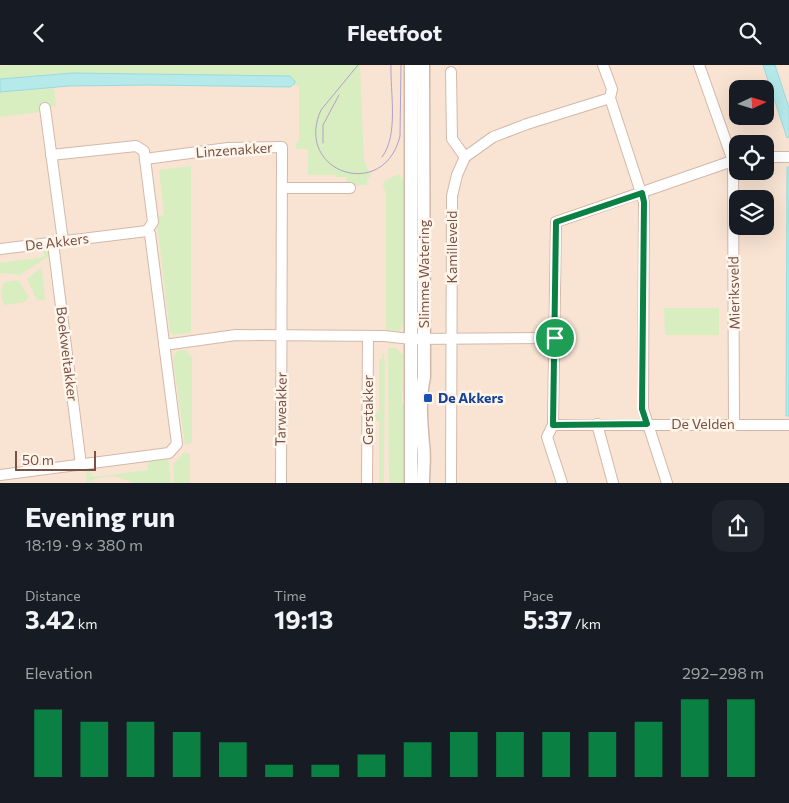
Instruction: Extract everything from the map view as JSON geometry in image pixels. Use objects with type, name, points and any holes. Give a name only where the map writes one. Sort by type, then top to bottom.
[{"type":"street","name":"Slimme Watering","points":[[411,65],[417,339],[424,377],[421,389],[420,420],[424,445],[423,483]]},
{"type":"street","name":"Slimme Watering","points":[[411,483],[417,339],[423,65]]},
{"type":"street","points":[[603,65],[612,89],[610,98],[644,202],[642,409],[667,483]]},
{"type":"street","name":"Mieriksveld","points":[[699,65],[729,144]]},
{"type":"street","points":[[451,72],[452,139],[465,157],[494,137],[527,124],[610,98]]},
{"type":"street","name":"Boekweitakker","points":[[45,108],[81,465]]},
{"type":"street","points":[[0,475],[170,453],[177,444],[150,234],[147,231],[153,222],[144,151],[136,146],[51,155]]},
{"type":"street","name":"Linzenakker","points":[[145,159],[228,148],[282,147],[282,336]]},
{"type":"street","name":"Kamilleveld","points":[[451,483],[452,196],[457,175],[465,157]]},
{"type":"street","points":[[774,157],[789,157]]},
{"type":"street","points":[[562,483],[547,437],[553,425],[556,222],[729,162]]},
{"type":"street","name":"Mieriksveld","points":[[734,425],[735,180]]},
{"type":"street","points":[[282,188],[350,188]]},
{"type":"street","name":"De Akkers","points":[[0,249],[147,231]]},
{"type":"street","points":[[164,345],[236,335],[368,336],[417,339],[555,338]]},
{"type":"street","name":"Tarweakker","points":[[281,483],[282,336]]},
{"type":"street","name":"Gerstakker","points":[[368,336],[368,483]]},
{"type":"street","points":[[597,424],[613,483]]},
{"type":"street","name":"De Velden","points":[[553,425],[789,425]]},
{"type":"shaded area","points":[[0,65],[789,65],[789,483],[0,483]]},
{"type":"green space","points":[[360,65],[364,160],[371,176],[367,179],[367,185],[347,186],[346,177],[308,175],[308,149],[296,149],[296,143],[299,140],[299,86],[293,85],[295,83],[290,76],[73,73],[0,79],[0,66]]},
{"type":"green space","points":[[54,87],[56,106],[41,108],[41,112],[0,117],[0,92]]},
{"type":"green space","points":[[191,166],[191,333],[174,335],[170,332],[156,216],[164,215],[159,170]]},
{"type":"green space","points":[[399,174],[405,182],[408,316],[405,316],[404,324],[399,331],[386,330],[386,194],[383,185],[386,180]]},
{"type":"green space","points":[[43,248],[48,248],[49,256],[20,275],[0,273],[0,263],[44,257]]},
{"type":"green space","points":[[42,267],[45,300],[37,300],[27,279]]},
{"type":"green space","points":[[18,280],[29,297],[25,302],[4,305],[1,293],[3,285],[5,282]]},
{"type":"green space","points":[[664,308],[719,308],[719,335],[665,335]]},
{"type":"green space","points":[[388,348],[396,348],[403,355],[402,403],[408,403],[408,483],[389,483]]},
{"type":"green space","points":[[186,350],[192,357],[192,443],[185,445],[173,358],[177,351]]},
{"type":"green space","points":[[383,351],[385,362],[384,483],[379,483],[379,421],[371,421],[371,413],[379,412],[379,359],[382,359]]},
{"type":"green space","points":[[184,452],[190,454],[190,483],[174,483],[173,464]]},
{"type":"green space","points":[[167,458],[171,483],[132,483],[111,476],[98,478],[87,483],[86,467],[90,467],[92,477],[148,470],[147,461]]},
{"type":"water","points":[[763,65],[775,65],[789,108],[789,137],[787,138],[774,98],[774,80],[768,80]]},
{"type":"water","points":[[73,73],[290,76],[295,83],[290,87],[69,86],[0,92],[0,79]]},
{"type":"water","points":[[787,167],[789,167],[789,416],[786,416]]},
{"type":"tram line","points":[[358,65],[321,110],[316,132],[319,150],[329,163],[344,171],[361,174],[377,169],[391,157],[400,136],[401,65]]},
{"type":"tram line","points":[[382,157],[387,148],[392,125],[391,65]]},
{"type":"tram line","points":[[323,143],[323,125],[339,95]]},
{"type":"place","name":"De Akkers","points":[[428,398]]},
{"type":"route","points":[[642,193],[644,202],[642,409],[647,424],[553,425],[555,338],[556,222],[642,193]]}]
